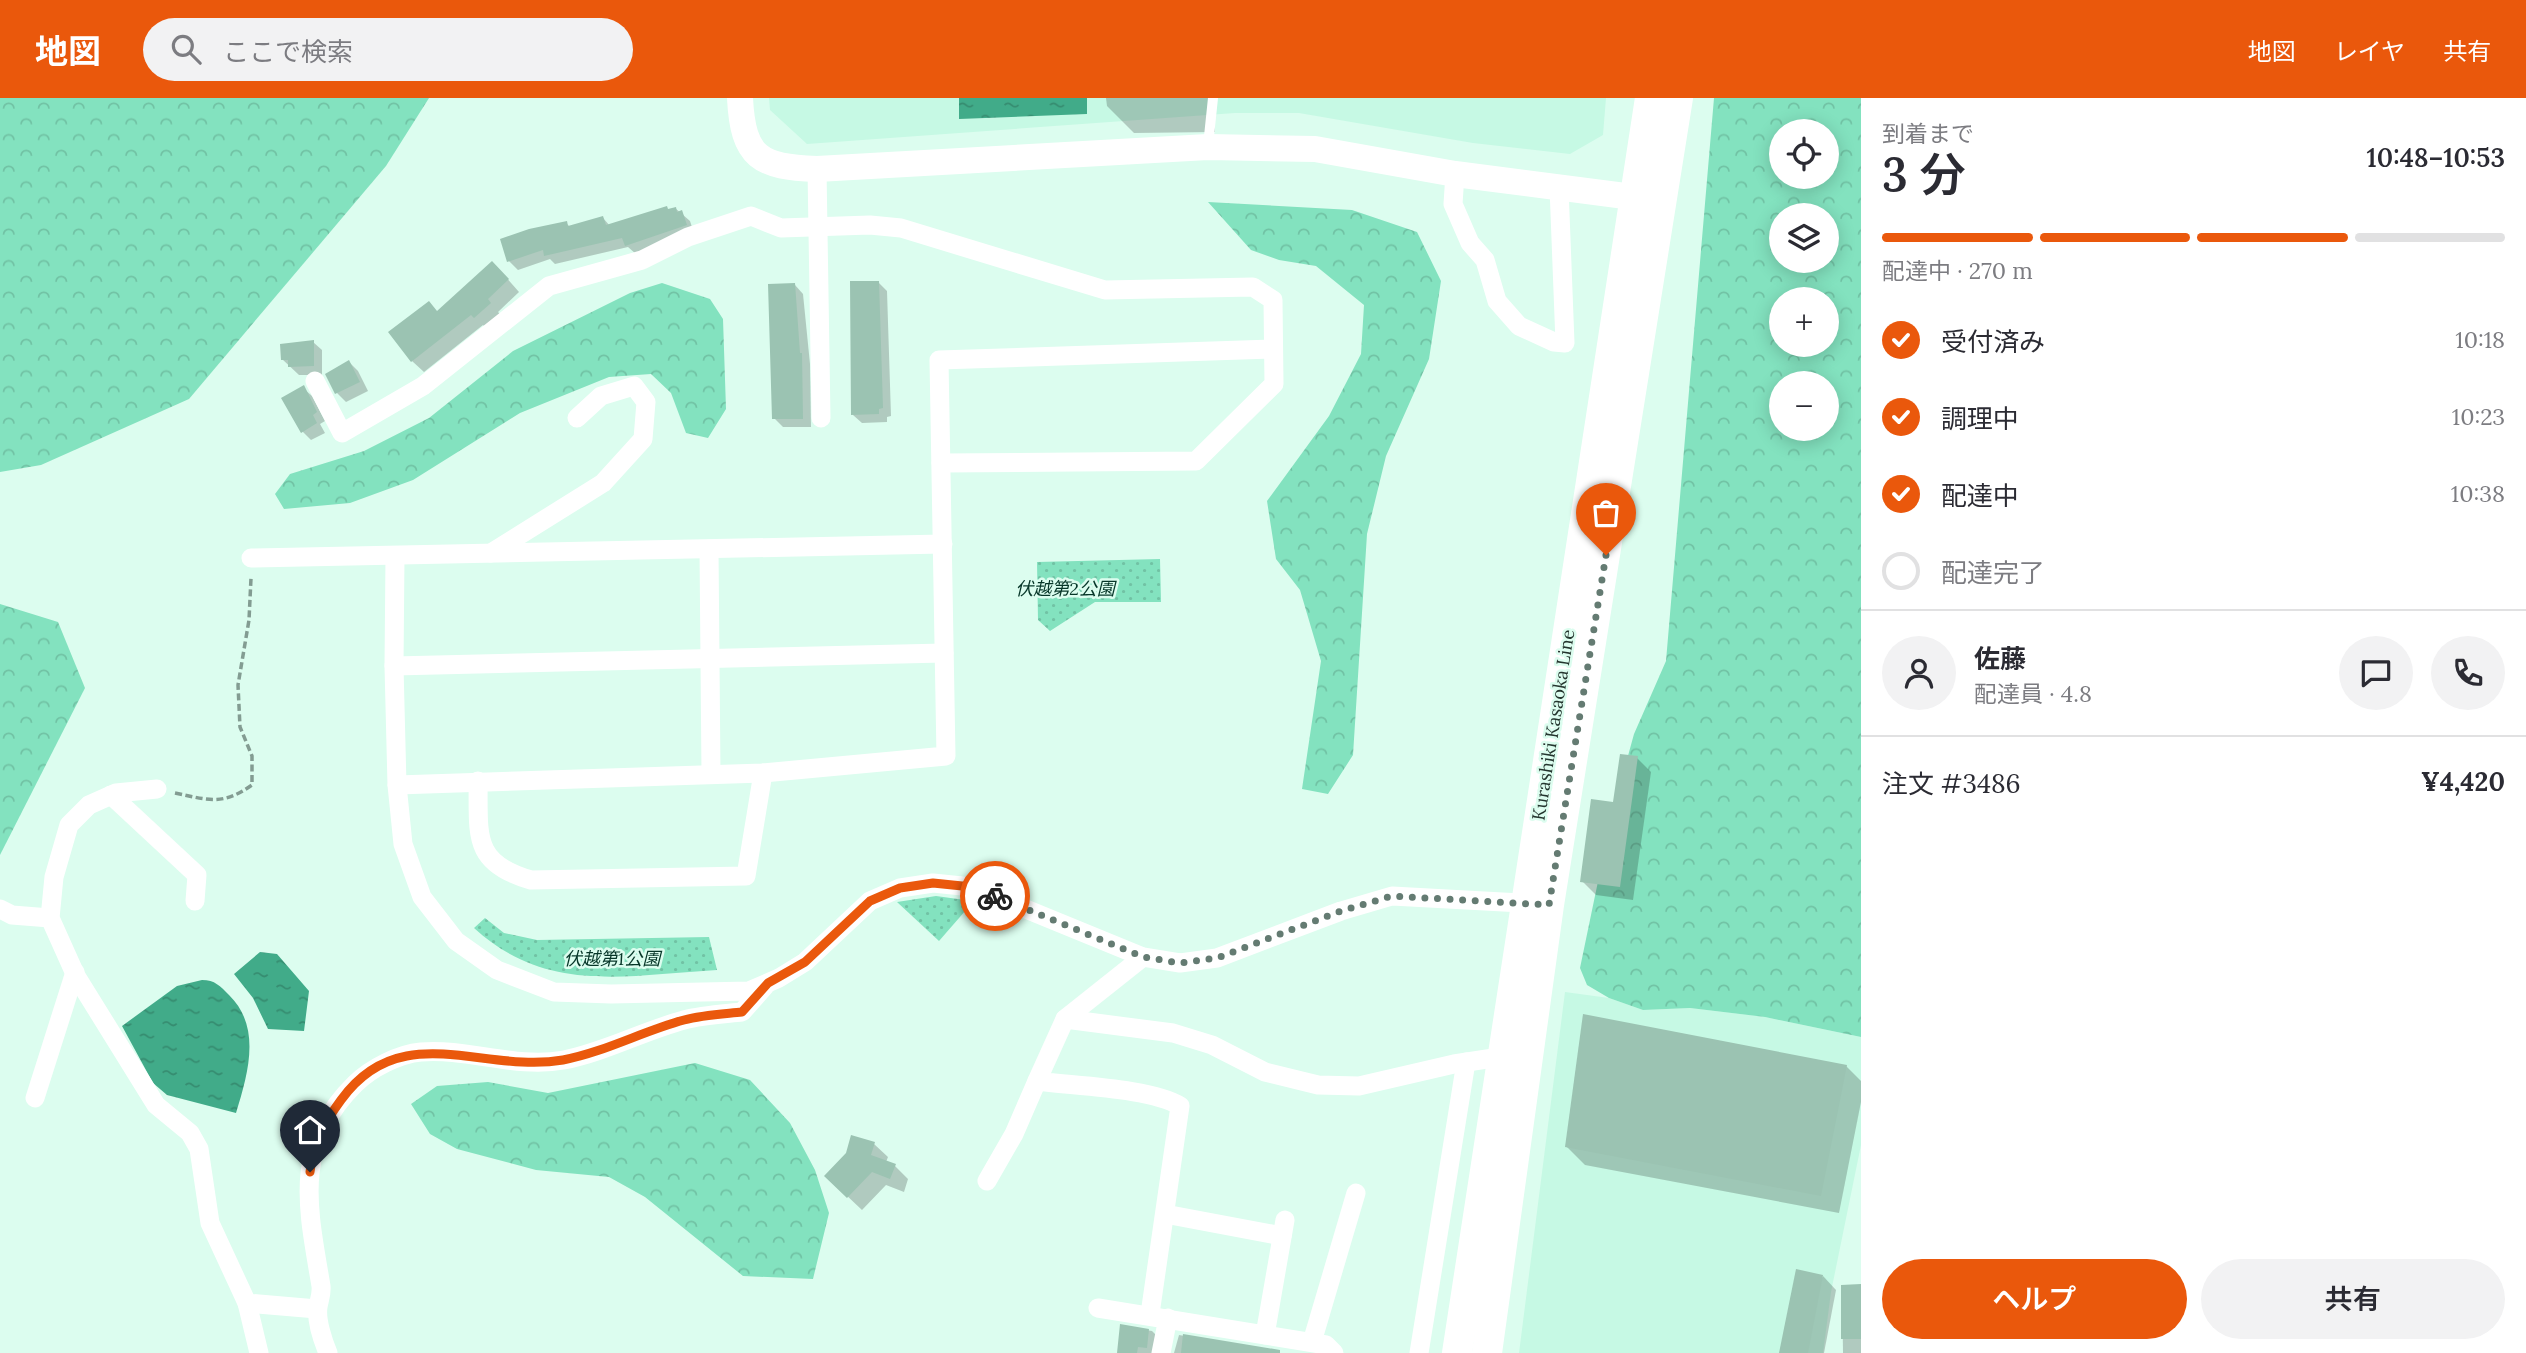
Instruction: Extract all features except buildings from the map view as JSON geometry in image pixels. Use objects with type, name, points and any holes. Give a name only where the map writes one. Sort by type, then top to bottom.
[{"type":"main road","name":"Kurashiki Kasaoka Line","points":[[1648,199],[1650,98]]},
{"type":"main road","name":"Kurashiki Kasaoka Line","points":[[1487,1353],[1537,904],[1648,199],[1678,98]]},
{"type":"main road","name":"Kurashiki Kasaoka Line","points":[[1457,1353],[1500,1057],[1537,904]]},
{"type":"street","points":[[740,98],[741,121],[746,139],[755,153],[780,167],[817,169],[1208,147],[1315,149],[1455,174],[1648,199]]},
{"type":"street","points":[[817,169],[821,418]]},
{"type":"street","points":[[1455,174],[1453,204],[1470,243],[1485,260],[1497,301],[1519,326],[1554,342],[1565,342],[1559,187]]},
{"type":"street","points":[[314,381],[342,433],[423,386],[549,286],[642,260],[688,237],[751,216],[781,228],[870,225],[901,229],[1105,290],[1253,287],[1273,300],[1273,384],[1196,461],[941,463]]},
{"type":"street","points":[[397,785],[763,773],[946,756],[939,360],[1273,349]]},
{"type":"street","points":[[490,554],[603,483],[643,439],[646,402],[634,386],[601,396],[577,418]]},
{"type":"street","points":[[251,558],[943,544]]},
{"type":"street","points":[[709,549],[711,774]]},
{"type":"street","points":[[395,556],[397,785],[403,844],[422,897],[456,941],[497,970],[554,992],[611,994],[749,991],[805,962],[870,901],[900,888],[933,883],[972,887],[1143,957],[1180,963],[1217,958],[1341,911],[1392,896],[1537,904]]},
{"type":"street","points":[[394,666],[944,653]]},
{"type":"street","points":[[478,781],[479,842],[503,870],[518,876],[531,880],[746,876],[763,773]]},
{"type":"street","points":[[157,789],[111,795],[89,805],[69,825],[54,877],[50,918],[75,972],[156,1105],[190,1133],[199,1149],[210,1223],[247,1303],[259,1353]]},
{"type":"street","points":[[111,795],[197,875],[195,901]]},
{"type":"street","points":[[0,909],[12,915],[50,918]]},
{"type":"street","points":[[987,1181],[1014,1134],[1065,1020],[1143,957]]},
{"type":"street","points":[[35,1098],[75,972]]},
{"type":"street","points":[[328,1353],[317,1310],[322,1291],[309,1223],[312,1158],[322,1127],[347,1092],[364,1075],[397,1058],[421,1052],[518,1062],[561,1060],[597,1051],[687,1019],[742,1012],[768,983]]},
{"type":"street","points":[[1065,1020],[1174,1032],[1212,1045],[1265,1072],[1318,1085],[1359,1086],[1500,1057]]},
{"type":"street","points":[[1419,1353],[1466,1062]]},
{"type":"street","points":[[1037,1081],[1147,1095],[1172,1100],[1180,1106],[1165,1214],[1159,1316],[1161,1353]]},
{"type":"street","points":[[1312,1342],[1356,1193]]},
{"type":"street","points":[[1165,1214],[1283,1228],[1265,1335]]},
{"type":"street","points":[[247,1303],[317,1310]]},
{"type":"street","points":[[1098,1308],[1265,1335],[1286,1346],[1312,1342],[1326,1345],[1334,1353]]},
{"type":"lane","points":[[1208,147],[1213,98]]},
{"type":"path","points":[[157,789],[216,802],[235,797],[252,785],[252,757],[240,727],[237,685],[249,620],[251,558]]},
{"type":"shaded area","points":[[769,98],[1606,98],[1603,135],[1570,154],[1473,143],[1299,113],[1235,113],[807,144],[770,110]]},
{"type":"shaded area","points":[[1565,992],[1609,998],[1643,1010],[1690,1008],[1765,1017],[1861,1037],[1861,1145],[1831,1292],[1823,1353],[1519,1353]]},
{"type":"green space","points":[[0,98],[429,98],[386,166],[189,399],[41,465],[0,472]]},
{"type":"green space","points":[[1714,98],[1861,98],[1861,1037],[1765,1017],[1690,1008],[1643,1010],[1609,998],[1587,985],[1580,968],[1612,814],[1634,734],[1666,661]]},
{"type":"green space","points":[[1208,202],[1352,210],[1417,232],[1441,281],[1429,359],[1386,456],[1367,534],[1353,755],[1328,794],[1302,789],[1321,661],[1300,590],[1276,559],[1267,501],[1329,416],[1361,354],[1364,305],[1316,266],[1279,260],[1251,250]]},
{"type":"green space","points":[[662,283],[710,299],[723,319],[726,409],[708,438],[686,433],[671,393],[651,374],[609,377],[520,413],[413,480],[350,503],[284,509],[275,494],[290,474],[364,451],[429,418],[513,351],[630,293]]},
{"type":"green space","name":"伏越第2公園","points":[[1160,559],[1161,602],[1095,602],[1050,631],[1038,620],[1037,562]]},
{"type":"green space","points":[[0,604],[58,622],[85,688],[0,855]]},
{"type":"green space","points":[[936,896],[965,900],[966,910],[939,941],[897,902]]},
{"type":"green space","name":"伏越第1公園","points":[[485,918],[504,933],[537,940],[709,937],[717,970],[620,977],[559,972],[530,964],[502,949],[474,928]]},
{"type":"green space","points":[[695,1063],[750,1080],[790,1123],[815,1170],[829,1213],[813,1279],[743,1276],[645,1197],[609,1177],[536,1170],[457,1149],[430,1134],[411,1104],[437,1086],[488,1082],[548,1093]]},
{"type":"water","points":[[959,98],[1087,98],[1087,114],[959,119]]},
{"type":"water","points":[[260,952],[277,954],[309,991],[304,1031],[268,1029],[253,998],[234,974]]},
{"type":"water","points":[[202,980],[214,982],[223,989],[246,1021],[249,1036],[248,1067],[236,1113],[167,1095],[153,1083],[122,1026],[177,986]]},
{"type":"way so far","points":[[995,896],[1113,942],[1143,957],[1180,963],[1217,958],[1341,911],[1392,896],[1549,905],[1606,555]]},
{"type":"route","points":[[310,1172],[322,1127],[347,1092],[364,1075],[397,1058],[421,1052],[518,1062],[561,1060],[597,1051],[687,1019],[742,1012],[768,983],[805,962],[870,901],[900,888],[933,883],[972,887],[995,896]]}]
